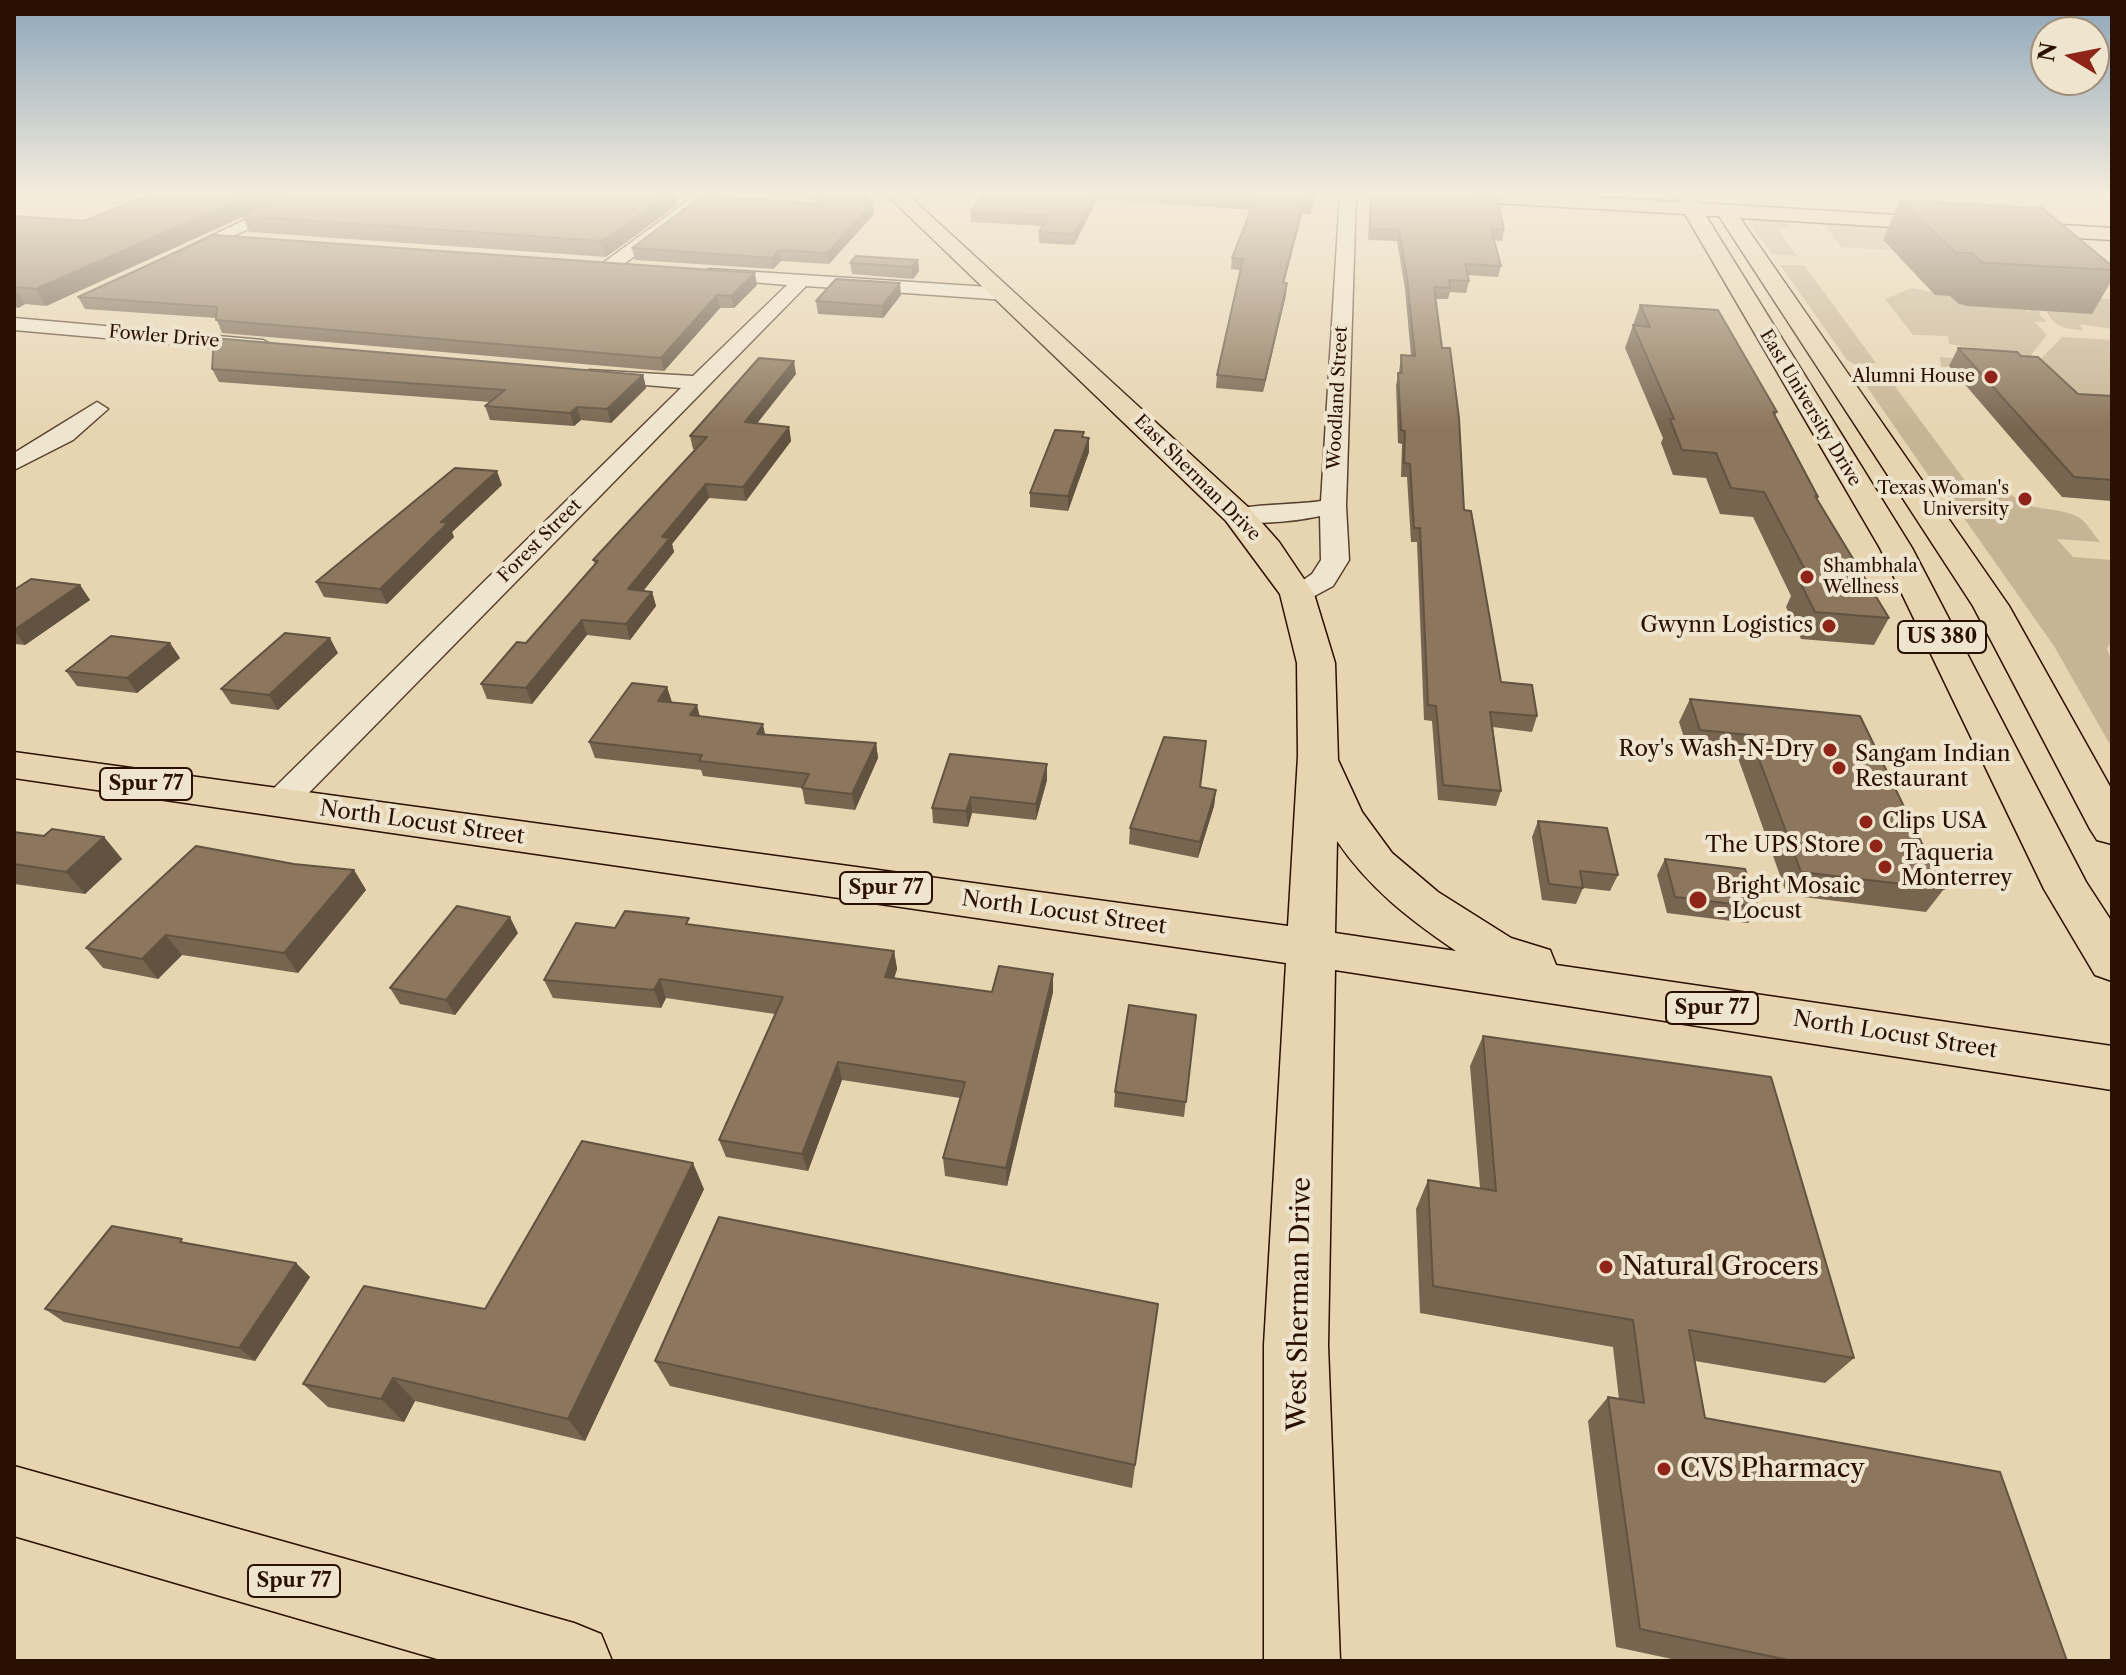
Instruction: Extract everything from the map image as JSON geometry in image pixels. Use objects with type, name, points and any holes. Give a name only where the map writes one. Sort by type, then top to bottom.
[{"type":"main road","name":"East Sherman Drive","points":[[981,272],[1237,514],[1267,549],[1297,594],[1316,663],[1318,756],[1312,948]]},
{"type":"main road","name":"East University Drive","points":[[1742,272],[1896,548],[2067,889],[2112,962]]},
{"type":"main road","name":"East University Drive","points":[[1753,272],[1991,606],[2112,829]]},
{"type":"main road","points":[[1318,756],[1342,816],[1376,864],[1422,904],[1496,953],[1722,1009]]},
{"type":"main road","name":"North Locust Street","points":[[14,765],[1312,948],[2112,1068]]},
{"type":"main road","name":"West Sherman Drive","points":[[1302,1661],[1296,1345],[1312,948]]},
{"type":"main road","name":"Spur 77","points":[[14,1501],[574,1661]]},
{"type":"street","points":[[685,272],[1005,294]]},
{"type":"street","name":"Woodland Street","points":[[1297,594],[1323,580],[1335,560],[1333,506],[1344,272]]},
{"type":"street","name":"Forest Street","points":[[279,803],[801,281]]},
{"type":"street","points":[[18,327],[56,312]]},
{"type":"street","name":"Fowler Drive","points":[[18,327],[285,348]]},
{"type":"street","points":[[570,373],[697,383]]},
{"type":"street","points":[[14,463],[65,435],[97,409]]},
{"type":"street","points":[[1237,514],[1296,514],[1333,506]]},
{"type":"shaded area","points":[[1785,272],[1809,272],[1876,363],[1854,364],[1847,360]]},
{"type":"shaded area","points":[[1911,288],[1951,296],[1967,306],[2011,300],[2031,313],[2014,295],[2037,295],[2040,315],[2047,322],[2035,322],[2047,335],[2027,360],[1941,367],[1940,357],[1964,359],[2002,353],[1949,344],[1948,336],[1913,335],[1885,299]]},
{"type":"shaded area","points":[[2042,296],[2112,299],[2112,329],[2079,324],[2083,330],[2060,326],[2050,318]]},
{"type":"shaded area","points":[[2062,337],[2112,340],[2112,416],[2065,412],[2038,362]]},
{"type":"shaded area","points":[[1866,380],[1894,385],[1972,490],[2010,493],[2017,500],[2034,507],[2070,513],[2084,522],[2100,542],[2057,539],[2073,557],[2112,560],[2112,641],[2107,648],[2112,663],[2112,748],[2054,646],[1949,497],[1937,488],[1865,384]]},
{"type":"building","points":[[14,272],[74,272],[36,289],[14,287]]},
{"type":"building","points":[[132,272],[755,273],[731,296],[717,295],[661,358],[216,320],[217,307],[78,297]]},
{"type":"building","points":[[1240,272],[1286,272],[1283,283],[1287,283],[1265,380],[1217,375]]},
{"type":"building","points":[[1406,272],[1467,272],[1469,281],[1449,280],[1450,288],[1434,287],[1442,348],[1450,348],[1459,418],[1464,510],[1471,511],[1501,682],[1532,685],[1537,716],[1490,712],[1501,791],[1443,785],[1436,706],[1428,705],[1420,528],[1414,528],[1410,464],[1404,463],[1405,431],[1401,430],[1398,373],[1402,373],[1401,355],[1415,356]]},
{"type":"building","points":[[836,279],[900,283],[882,306],[816,301]]},
{"type":"building","points":[[1640,305],[1718,310],[1777,412],[1773,412],[1818,497],[1815,496],[1889,618],[1815,612],[1799,580],[1811,581],[1764,492],[1731,488],[1716,453],[1682,450],[1670,419],[1674,419],[1633,325],[1650,327]]},
{"type":"building","points":[[214,338],[643,375],[607,409],[577,407],[570,413],[485,406],[505,390],[212,369]]},
{"type":"building","points":[[1958,348],[2017,352],[2021,356],[2038,357],[2078,394],[2112,396],[2112,480],[2074,477]]},
{"type":"building","points":[[759,358],[794,361],[745,422],[789,427],[743,487],[706,484],[662,537],[670,538],[628,589],[652,592],[626,624],[582,620],[526,688],[481,684],[517,642],[526,643],[598,561],[593,560],[707,437],[690,436]]},
{"type":"building","points":[[1055,430],[1084,432],[1082,437],[1089,438],[1068,496],[1030,493]]},
{"type":"building","points":[[455,468],[497,471],[441,522],[448,523],[380,589],[316,582]]},
{"type":"building","points":[[31,579],[80,585],[14,630],[14,590]]},
{"type":"building","points":[[285,633],[330,638],[269,695],[221,689]]},
{"type":"building","points":[[111,636],[170,643],[127,678],[66,671]]},
{"type":"building","points":[[632,683],[667,687],[658,701],[697,705],[690,715],[763,724],[757,734],[876,743],[852,794],[802,788],[809,774],[699,761],[702,755],[589,742]]},
{"type":"building","points":[[1690,699],[1860,716],[1944,889],[1801,872],[1750,735],[1700,730]]},
{"type":"building","points":[[1164,737],[1206,741],[1200,787],[1216,790],[1200,842],[1130,828]]},
{"type":"building","points":[[950,754],[1047,764],[1036,804],[971,797],[966,811],[932,808]]},
{"type":"building","points":[[1538,821],[1607,828],[1618,875],[1580,871],[1583,888],[1549,884]]},
{"type":"building","points":[[52,829],[104,837],[66,872],[14,864],[14,832],[44,836]]},
{"type":"building","points":[[196,846],[294,864],[354,870],[284,953],[166,935],[142,959],[86,948]]},
{"type":"building","points":[[1665,859],[1745,869],[1758,907],[1675,897]]},
{"type":"building","points":[[457,906],[510,917],[446,1000],[390,988]]},
{"type":"building","points":[[625,911],[689,918],[686,924],[894,951],[885,977],[992,992],[999,966],[1053,974],[1006,1168],[943,1158],[965,1082],[838,1062],[802,1154],[719,1140],[783,997],[660,979],[654,990],[544,980],[576,923],[615,928]]},
{"type":"building","points":[[1129,1005],[1196,1015],[1186,1102],[1115,1092]]},
{"type":"building","points":[[1483,1036],[1771,1077],[1854,1358],[1689,1330],[1705,1418],[2000,1472],[2067,1661],[1793,1661],[1640,1629],[1608,1397],[1644,1403],[1633,1320],[1433,1286],[1428,1180],[1496,1191]]},
{"type":"building","points":[[582,1141],[693,1163],[568,1419],[393,1378],[381,1399],[303,1384],[364,1286],[485,1309]]},
{"type":"building","points":[[719,1217],[1158,1304],[1135,1465],[655,1361]]},
{"type":"building","points":[[112,1226],[296,1263],[239,1348],[45,1309]]},
{"type":"place","name":"Alumni House","points":[[1991,377]]},
{"type":"place","name":"Texas Woman's University","points":[[2025,499]]},
{"type":"place","name":"Shambhala Wellness","points":[[1807,577]]},
{"type":"place","name":"Gwynn Logistics","points":[[1829,626]]},
{"type":"place","name":"Roy's Wash-N-Dry","points":[[1830,750]]},
{"type":"place","name":"Sangam Indian Restaurant","points":[[1839,768]]},
{"type":"place","name":"Clips USA","points":[[1866,822]]},
{"type":"place","name":"The UPS Store","points":[[1876,846]]},
{"type":"place","name":"Taqueria Monterrey","points":[[1885,867]]},
{"type":"place","name":"Bright Mosaic - Locust","points":[[1698,900]]},
{"type":"place","name":"Natural Grocers","points":[[1606,1267]]},
{"type":"place","name":"CVS Pharmacy","points":[[1664,1469]]}]
